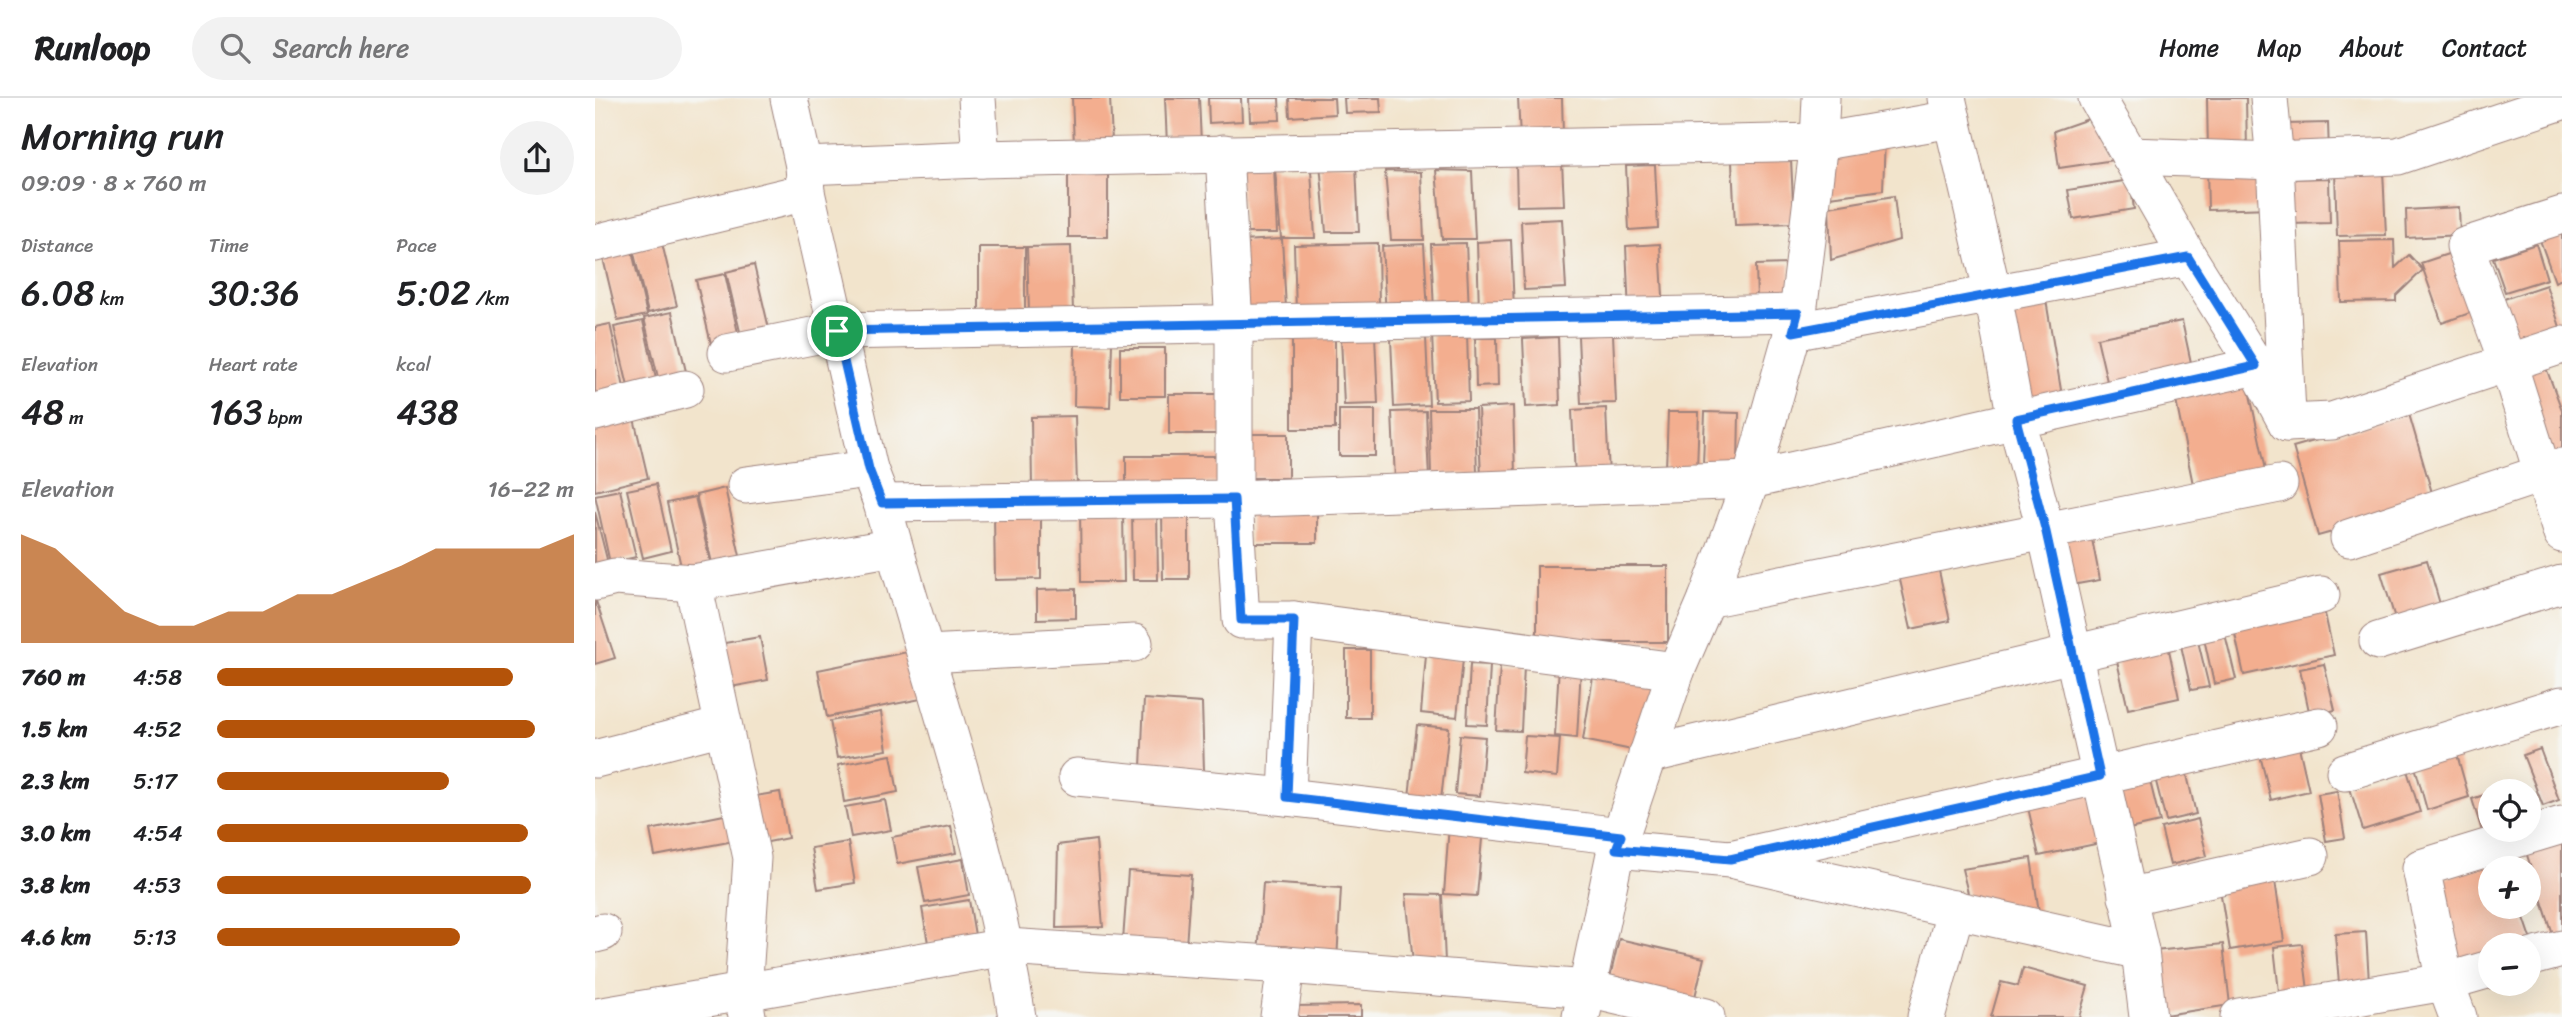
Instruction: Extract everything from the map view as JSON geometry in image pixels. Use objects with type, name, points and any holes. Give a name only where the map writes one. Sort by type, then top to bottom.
[{"type":"street","points":[[789,98],[837,331],[869,469],[882,503],[965,784],[1006,947],[1017,1017]]},
{"type":"street","points":[[977,98],[981,159]]},
{"type":"street","points":[[1584,1003],[1618,843],[1676,671],[1707,599],[1751,480],[1795,323],[1819,142],[1821,98]]},
{"type":"street","points":[[2097,98],[2287,422]]},
{"type":"street","points":[[2269,98],[2275,161],[2287,422]]},
{"type":"street","points":[[2130,156],[2275,161],[2398,156],[2562,101]]},
{"type":"street","points":[[595,243],[805,179],[981,159],[1819,142],[1949,109],[1993,296],[2016,419],[2046,532],[2140,951],[2148,1017]]},
{"type":"street","points":[[1224,153],[1234,325],[1234,499],[1241,620],[1294,620],[1676,671]]},
{"type":"street","points":[[2562,215],[2465,246],[2508,363],[2553,470],[2562,534]]},
{"type":"street","points":[[727,354],[837,331],[1234,325],[1795,323],[1993,296],[2188,257]]},
{"type":"street","points":[[2287,422],[2332,421],[2562,345]]},
{"type":"street","points":[[882,503],[1234,499],[1751,480],[2256,366]]},
{"type":"street","points":[[595,412],[685,388]]},
{"type":"street","points":[[746,485],[869,469]]},
{"type":"street","points":[[2349,538],[2553,470]]},
{"type":"street","points":[[1707,599],[2279,484]]},
{"type":"street","points":[[595,582],[615,577],[693,583],[894,547]]},
{"type":"street","points":[[693,583],[752,858],[745,1004]]},
{"type":"street","points":[[2378,641],[2562,584]]},
{"type":"street","points":[[1647,755],[2321,595]]},
{"type":"street","points":[[1287,797],[1294,620]]},
{"type":"street","points":[[927,654],[1134,643]]},
{"type":"street","points":[[2345,772],[2562,705]]},
{"type":"street","points":[[595,760],[723,726]]},
{"type":"street","points":[[1730,859],[2319,726]]},
{"type":"street","points":[[1077,777],[1287,797],[1730,859],[2140,951]]},
{"type":"street","points":[[2458,1017],[2445,982],[2421,868],[2562,825]]},
{"type":"street","points":[[2127,897],[2311,856]]},
{"type":"street","points":[[1926,1017],[1956,909]]},
{"type":"street","points":[[597,1017],[745,1004],[1006,947],[1286,965],[1706,1017]]},
{"type":"street","points":[[2541,955],[2562,949]]},
{"type":"street","points":[[1279,1017],[1286,965]]},
{"type":"street","points":[[2239,1017],[2445,982],[2478,972]]},
{"type":"building","points":[[1072,98],[1110,98],[1112,142],[1074,144]]},
{"type":"building","points":[[1165,98],[1199,98],[1201,143],[1167,145]]},
{"type":"building","points":[[1208,98],[1241,98],[1242,121],[1209,123]]},
{"type":"building","points":[[1249,98],[1279,98],[1280,120],[1250,121]]},
{"type":"building","points":[[1289,98],[1334,98],[1335,114],[1290,117]]},
{"type":"building","points":[[1344,98],[1380,98],[1381,112],[1345,113]]},
{"type":"building","points":[[1518,98],[1562,98],[1563,136],[1520,138]]},
{"type":"building","points":[[2207,98],[2246,98],[2247,152],[2208,153]]},
{"type":"building","points":[[2091,118],[2114,160],[2059,168],[2054,131]]},
{"type":"building","points":[[2328,123],[2329,153],[2286,154],[2285,124]]},
{"type":"building","points":[[1885,138],[1883,190],[1829,197],[1834,142]]},
{"type":"building","points":[[1791,159],[1794,223],[1735,225],[1732,162]]},
{"type":"building","points":[[1562,162],[1564,205],[1517,206],[1516,164]]},
{"type":"building","points":[[1320,163],[1356,165],[1359,232],[1326,232]]},
{"type":"building","points":[[1238,165],[1274,166],[1277,233],[1245,233]]},
{"type":"building","points":[[1655,165],[1658,228],[1629,230],[1626,166]]},
{"type":"building","points":[[2270,166],[2271,208],[2208,210],[2207,167]]},
{"type":"building","points":[[1275,169],[1311,170],[1315,238],[1281,238]]},
{"type":"building","points":[[1068,170],[1108,170],[1108,237],[1068,237]]},
{"type":"building","points":[[1436,170],[1472,171],[1475,239],[1442,239]]},
{"type":"building","points":[[2383,170],[2386,235],[2337,236],[2335,171]]},
{"type":"building","points":[[1385,171],[1421,172],[1424,240],[1391,240]]},
{"type":"building","points":[[2329,178],[2330,223],[2289,224],[2287,179]]},
{"type":"building","points":[[2130,180],[2134,209],[2073,219],[2068,190]]},
{"type":"building","points":[[1894,196],[1899,240],[1831,260],[1829,207]]},
{"type":"building","points":[[2459,207],[2460,235],[2407,238],[2406,210]]},
{"type":"building","points":[[1562,219],[1566,288],[1524,290],[1521,221]]},
{"type":"building","points":[[2562,232],[2562,279],[2555,282],[2540,240]]},
{"type":"building","points":[[661,239],[677,306],[648,313],[632,245]]},
{"type":"building","points":[[1282,239],[1286,308],[1245,310],[1241,241]]},
{"type":"building","points":[[1511,240],[1514,309],[1479,310],[1477,242]]},
{"type":"building","points":[[2394,240],[2395,268],[2409,255],[2423,270],[2396,296],[2396,301],[2341,302],[2339,241]]},
{"type":"building","points":[[1378,243],[1379,309],[1296,312],[1294,245]]},
{"type":"building","points":[[1466,243],[1469,311],[1434,312],[1431,244]]},
{"type":"building","points":[[1424,244],[1428,313],[1386,316],[1382,246]]},
{"type":"building","points":[[1660,244],[1664,313],[1629,314],[1626,246]]},
{"type":"building","points":[[2536,244],[2547,279],[2505,292],[2493,258]]},
{"type":"building","points":[[1071,246],[1073,312],[1029,313],[1027,247]]},
{"type":"building","points":[[631,247],[647,315],[618,321],[602,254]]},
{"type":"building","points":[[979,247],[1025,247],[1025,319],[979,319]]},
{"type":"building","points":[[2460,250],[2481,309],[2442,323],[2421,263]]},
{"type":"building","points":[[1790,264],[1791,298],[1757,300],[1756,265]]},
{"type":"building","points":[[754,265],[770,333],[742,340],[726,272]]},
{"type":"building","points":[[725,274],[740,342],[712,348],[696,280]]},
{"type":"building","points":[[2546,285],[2562,333],[2518,350],[2501,300]]},
{"type":"building","points":[[2045,294],[2062,396],[2023,402],[2006,301]]},
{"type":"building","points":[[672,312],[688,380],[660,386],[644,318]]},
{"type":"building","points":[[643,321],[658,388],[630,395],[614,327]]},
{"type":"building","points":[[2182,321],[2193,372],[2109,390],[2097,338]]},
{"type":"building","points":[[610,324],[625,392],[597,399],[595,327]]},
{"type":"building","points":[[1467,333],[1469,401],[1435,402],[1432,334]]},
{"type":"building","points":[[1613,334],[1616,403],[1581,404],[1578,336]]},
{"type":"building","points":[[1375,335],[1378,404],[1344,405],[1341,337]]},
{"type":"building","points":[[1426,337],[1429,405],[1394,407],[1391,339]]},
{"type":"building","points":[[1558,337],[1560,405],[1526,407],[1523,339]]},
{"type":"building","points":[[1292,338],[1335,338],[1335,429],[1292,429]]},
{"type":"building","points":[[1475,338],[1497,338],[1498,386],[1476,387]]},
{"type":"building","points":[[1075,343],[1112,344],[1110,407],[1074,406]]},
{"type":"building","points":[[1120,348],[1165,348],[1165,396],[1120,396]]},
{"type":"building","points":[[2543,360],[2562,410],[2562,456],[2554,459],[2520,368]]},
{"type":"building","points":[[2246,376],[2269,484],[2196,499],[2174,391]]},
{"type":"building","points":[[1169,394],[1223,394],[1223,434],[1169,434]]},
{"type":"building","points":[[1513,406],[1515,475],[1481,476],[1478,408]]},
{"type":"building","points":[[1606,408],[1609,477],[1575,478],[1572,410]]},
{"type":"building","points":[[1429,409],[1475,409],[1477,474],[1431,474]]},
{"type":"building","points":[[1339,410],[1375,410],[1375,456],[1339,456]]},
{"type":"building","points":[[1426,411],[1429,479],[1395,480],[1392,412]]},
{"type":"building","points":[[1668,412],[1699,412],[1697,470],[1666,469]]},
{"type":"building","points":[[1705,412],[1739,413],[1738,465],[1703,464]]},
{"type":"building","points":[[633,414],[648,478],[595,491],[595,423]]},
{"type":"building","points":[[2409,414],[2435,503],[2318,536],[2293,447]]},
{"type":"building","points":[[1075,416],[1077,487],[1032,488],[1031,417]]},
{"type":"building","points":[[1243,434],[1288,434],[1288,478],[1243,478]]},
{"type":"building","points":[[1126,456],[1225,456],[1225,483],[1126,483]]},
{"type":"building","points":[[656,484],[671,551],[643,558],[627,490]]},
{"type":"building","points":[[725,488],[740,556],[712,563],[696,495]]},
{"type":"building","points":[[620,490],[636,557],[610,563],[595,495]]},
{"type":"building","points":[[695,497],[711,565],[682,571],[667,503]]},
{"type":"building","points":[[1132,509],[1157,509],[1158,580],[1133,580]]},
{"type":"building","points":[[1123,510],[1124,582],[1081,582],[1080,511]]},
{"type":"building","points":[[1162,510],[1189,510],[1189,579],[1163,579]]},
{"type":"building","points":[[1250,510],[1317,510],[1317,543],[1250,543]]},
{"type":"building","points":[[595,512],[610,571],[595,574]]},
{"type":"building","points":[[994,513],[1041,513],[1041,579],[995,580]]},
{"type":"building","points":[[2091,534],[2100,580],[2066,586],[2058,540]]},
{"type":"building","points":[[2427,560],[2443,614],[2398,628],[2381,573]]},
{"type":"building","points":[[1937,562],[1950,621],[1911,629],[1898,571]]},
{"type":"building","points":[[1537,566],[1668,566],[1668,642],[1537,642]]},
{"type":"building","points":[[1076,589],[1076,618],[1037,619],[1037,590]]},
{"type":"building","points":[[595,598],[615,658],[595,664]]},
{"type":"building","points":[[2323,605],[2334,655],[2244,675],[2233,625]]},
{"type":"building","points":[[2224,630],[2236,679],[2214,684],[2203,634]]},
{"type":"building","points":[[760,637],[768,680],[720,689],[713,645]]},
{"type":"building","points":[[2197,637],[2209,687],[2191,690],[2180,641]]},
{"type":"building","points":[[2168,645],[2179,698],[2128,709],[2116,657]]},
{"type":"building","points":[[1346,650],[1370,650],[1370,718],[1346,718]]},
{"type":"building","points":[[912,651],[921,699],[827,717],[818,670]]},
{"type":"building","points":[[1426,655],[1463,659],[1457,717],[1421,713]]},
{"type":"building","points":[[1470,664],[1490,665],[1487,725],[1467,724]]},
{"type":"building","points":[[2324,664],[2335,710],[2310,716],[2300,669]]},
{"type":"building","points":[[1500,665],[1524,666],[1521,731],[1496,730]]},
{"type":"building","points":[[1559,665],[1581,667],[1577,738],[1555,736]]},
{"type":"building","points":[[1594,670],[1657,682],[1632,750],[1583,740]]},
{"type":"building","points":[[1144,699],[1202,703],[1204,771],[1141,767]]},
{"type":"building","points":[[881,712],[887,750],[837,758],[830,721]]},
{"type":"building","points":[[1417,725],[1449,728],[1441,800],[1409,797]]},
{"type":"building","points":[[1460,735],[1485,737],[1480,796],[1455,794]]},
{"type":"building","points":[[1525,736],[1560,738],[1557,777],[1522,773]]},
{"type":"building","points":[[2297,738],[2309,791],[2271,800],[2258,747]]},
{"type":"building","points":[[2540,749],[2559,800],[2543,806],[2541,779],[2532,779],[2523,755]]},
{"type":"building","points":[[2456,751],[2469,797],[2427,810],[2414,763]]},
{"type":"building","points":[[891,755],[898,792],[844,802],[838,765]]},
{"type":"building","points":[[2184,762],[2196,814],[2166,821],[2153,770]]},
{"type":"building","points":[[2406,767],[2420,812],[2363,830],[2349,785]]},
{"type":"building","points":[[2148,773],[2160,822],[2120,831],[2108,783]]},
{"type":"building","points":[[2088,790],[2100,843],[2039,856],[2027,803]]},
{"type":"building","points":[[2337,791],[2345,838],[2326,841],[2318,794]]},
{"type":"building","points":[[780,792],[788,838],[758,844],[750,797]]},
{"type":"building","points":[[2478,797],[2478,818],[2472,799]]},
{"type":"building","points":[[885,800],[891,830],[851,837],[845,807]]},
{"type":"building","points":[[729,814],[734,841],[655,856],[650,830]]},
{"type":"building","points":[[2198,819],[2207,856],[2170,865],[2161,828]]},
{"type":"building","points":[[1449,825],[1483,827],[1477,896],[1444,894]]},
{"type":"building","points":[[951,826],[956,853],[897,864],[892,837]]},
{"type":"building","points":[[2562,834],[2562,942],[2556,944],[2541,898],[2541,856],[2527,856],[2524,846]]},
{"type":"building","points":[[1096,840],[1103,927],[1056,928],[1058,845]]},
{"type":"building","points":[[848,842],[855,883],[818,889],[811,848]]},
{"type":"building","points":[[2031,858],[2040,919],[1970,901],[1962,869]]},
{"type":"building","points":[[963,859],[969,895],[925,903],[918,867]]},
{"type":"building","points":[[2478,868],[2478,919],[2524,919],[2529,933],[2478,933],[2478,961],[2457,968],[2429,883]]},
{"type":"building","points":[[1128,871],[1191,875],[1186,946],[1123,941]]},
{"type":"building","points":[[2274,874],[2284,941],[2230,950],[2219,883]]},
{"type":"building","points":[[1263,883],[1341,888],[1337,961],[1258,956]]},
{"type":"building","points":[[1406,894],[1442,895],[1445,962],[1413,962]]},
{"type":"building","points":[[969,900],[975,935],[928,943],[922,908]]},
{"type":"building","points":[[2366,932],[2369,982],[2339,984],[2335,934]]},
{"type":"building","points":[[1619,939],[1704,958],[1692,1010],[1607,990]]},
{"type":"building","points":[[2223,944],[2230,1005],[2158,1016],[2145,952]]},
{"type":"building","points":[[2302,944],[2309,998],[2280,1001],[2274,947]]},
{"type":"building","points":[[2023,968],[2088,986],[2079,1017],[1991,1017],[2001,982],[2018,986]]},
{"type":"building","points":[[1361,1005],[1361,1017],[1294,1017],[1294,1006]]},
{"type":"route","points":[[2188,257],[2256,366],[2016,419],[2046,532],[2100,776],[1730,859],[1616,849],[1621,836],[1287,797],[1294,620],[1241,620],[1234,499],[882,503],[869,469],[837,331],[1798,313],[1793,332],[2188,257]]}]
